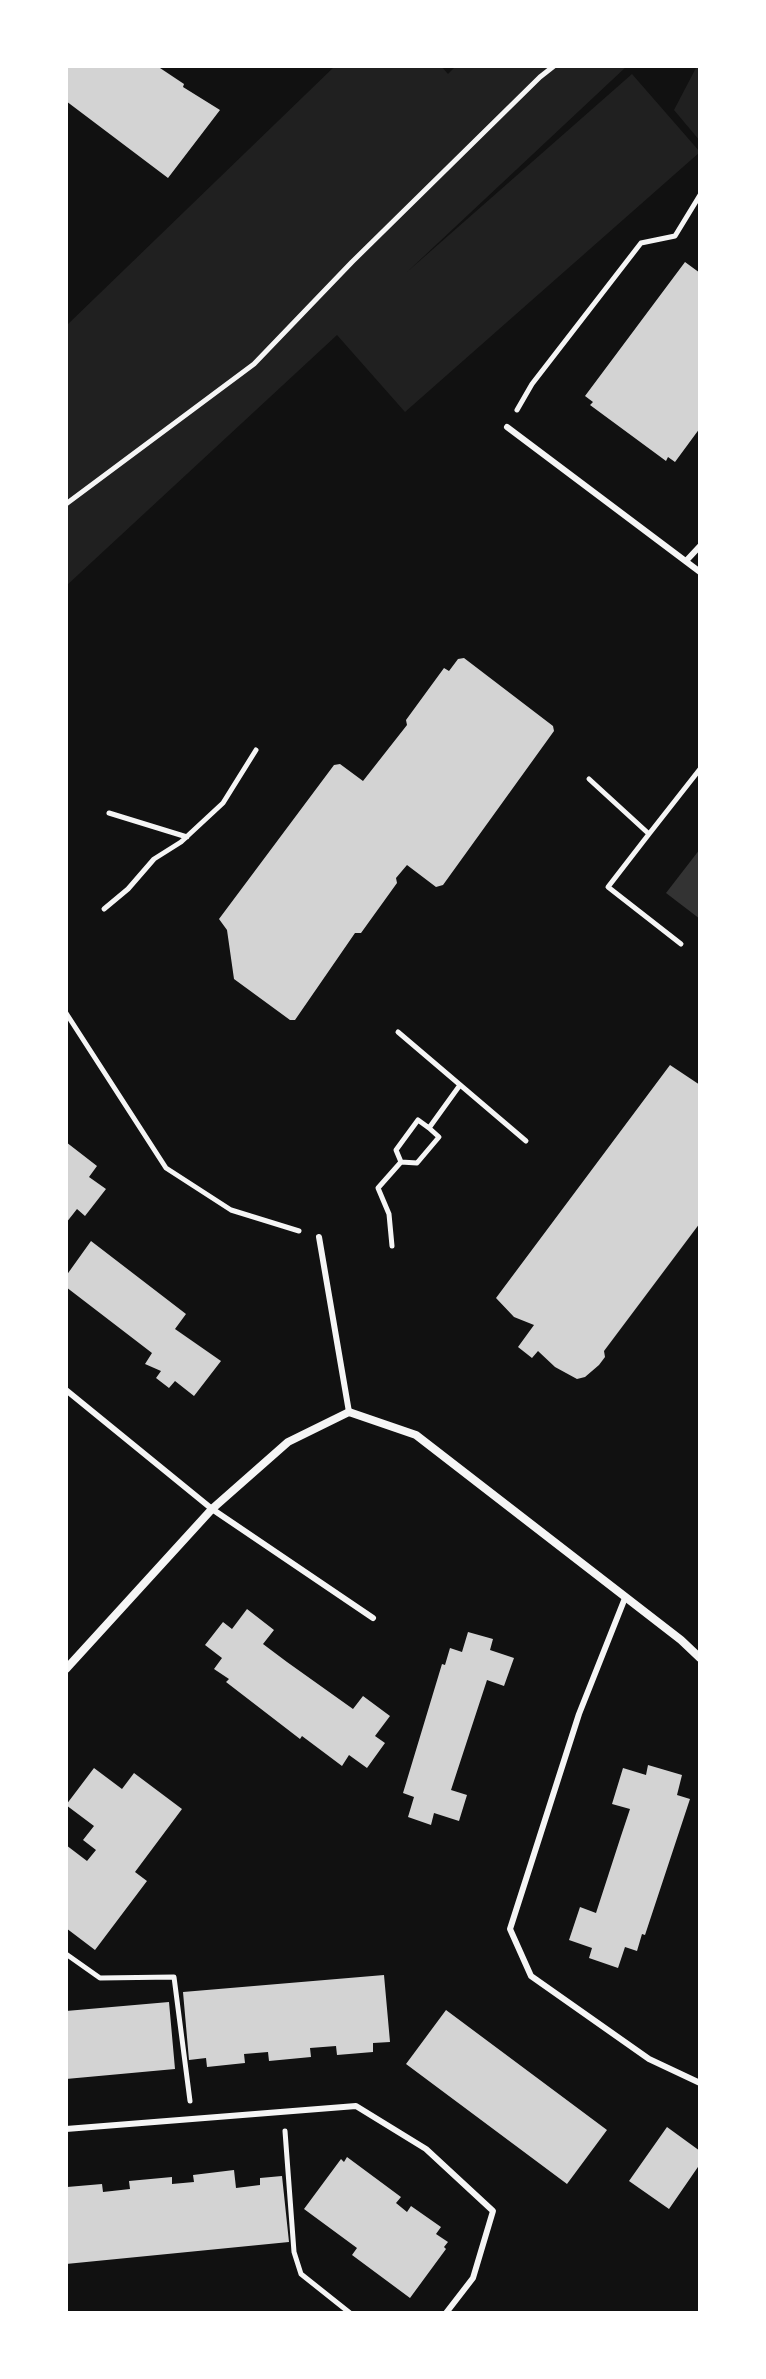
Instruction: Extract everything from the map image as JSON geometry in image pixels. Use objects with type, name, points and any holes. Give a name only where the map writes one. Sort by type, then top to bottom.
[{"type":"street","points":[[66,1669],[212,1509],[288,1442],[349,1412],[416,1435],[681,1640],[700,1658]]},
{"type":"lane","points":[[507,427],[700,572]]},
{"type":"lane","points":[[686,561],[700,546]]},
{"type":"lane","points":[[319,1237],[349,1412]]},
{"type":"lane","points":[[66,1390],[212,1509],[373,1618]]},
{"type":"lane","points":[[625,1598],[579,1714],[510,1929],[531,1976],[649,2059],[700,2083]]},
{"type":"lane","points":[[66,2129],[356,2106],[426,2149],[493,2211],[473,2278],[446,2313]]},
{"type":"path","points":[[66,504],[254,364],[352,262],[554,66]]},
{"type":"path","points":[[507,427],[532,384],[641,243],[675,236],[700,195]]},
{"type":"path","points":[[104,909],[128,889],[154,859],[187,837],[223,803],[256,750]]},
{"type":"path","points":[[681,944],[608,887],[700,769]]},
{"type":"path","points":[[589,779],[649,834]]},
{"type":"path","points":[[109,813],[187,837]]},
{"type":"path","points":[[66,1013],[166,1168],[231,1210],[319,1237]]},
{"type":"path","points":[[398,1032],[526,1141]]},
{"type":"path","points":[[429,1128],[460,1085]]},
{"type":"path","points":[[418,1120],[439,1137],[417,1163],[401,1162],[396,1150],[418,1120]]},
{"type":"path","points":[[392,1246],[389,1214],[378,1188],[401,1162]]},
{"type":"path","points":[[66,1954],[100,1978],[174,1977],[192,2118]]},
{"type":"path","points":[[283,2111],[294,2252],[301,2274],[350,2313]]},
{"type":"shaded area","points":[[335,66],[441,66],[448,74],[456,66],[627,66],[407,272],[632,74],[700,152],[405,412],[337,335],[66,586],[66,326]]},
{"type":"shaded area","points":[[697,66],[700,66],[700,141],[674,110]]},
{"type":"shaded area","points":[[700,849],[700,919],[666,893]]},
{"type":"building","points":[[66,66],[157,66],[220,110],[168,178],[66,101]]},
{"type":"building","points":[[685,262],[700,273],[700,428],[675,462],[668,457],[666,461],[590,405],[593,402],[585,396]]},
{"type":"building","points":[[464,658],[553,726],[554,731],[443,885],[436,887],[407,865],[361,933],[355,933],[295,1020],[290,1020],[234,979],[227,930],[219,919],[334,765],[340,764],[363,781],[407,725],[406,720],[444,668],[449,671],[458,659]]},
{"type":"building","points":[[670,1065],[700,1085],[700,1223],[604,1351],[605,1357],[599,1365],[585,1377],[577,1379],[555,1367],[538,1351],[532,1358],[518,1347],[534,1325],[514,1317],[496,1298]]},
{"type":"building","points":[[66,1142],[97,1166],[89,1177],[106,1189],[85,1216],[77,1209],[66,1223]]},
{"type":"building","points":[[91,1241],[186,1314],[175,1329],[221,1361],[194,1396],[175,1381],[169,1388],[156,1378],[161,1371],[145,1364],[152,1353],[66,1287],[66,1276]]},
{"type":"building","points":[[247,1609],[274,1630],[263,1644],[287,1662],[353,1709],[363,1696],[390,1716],[375,1736],[385,1743],[367,1768],[349,1755],[342,1766],[302,1736],[300,1739],[226,1682],[229,1679],[214,1669],[222,1658],[205,1645],[223,1622],[232,1629]]},
{"type":"building","points":[[468,1632],[493,1639],[490,1650],[514,1658],[504,1686],[487,1680],[451,1790],[467,1795],[459,1821],[434,1813],[431,1825],[408,1817],[414,1797],[403,1793],[442,1664],[445,1665],[450,1648],[462,1652]]},
{"type":"building","points":[[648,1765],[682,1775],[677,1795],[690,1799],[645,1935],[642,1934],[637,1951],[625,1947],[618,1968],[589,1958],[592,1948],[569,1940],[580,1907],[596,1913],[630,1809],[612,1804],[623,1768],[646,1775]]},
{"type":"building","points":[[94,1768],[122,1789],[134,1773],[182,1809],[135,1872],[147,1881],[95,1950],[66,1928],[66,1845],[87,1861],[96,1850],[83,1840],[94,1826],[66,1805]]},
{"type":"building","points":[[384,1975],[390,2042],[373,2043],[373,2052],[337,2055],[336,2046],[310,2048],[311,2057],[269,2061],[268,2052],[244,2054],[245,2063],[207,2067],[206,2058],[189,2060],[183,1992]]},
{"type":"building","points":[[169,2002],[175,2069],[66,2079],[66,2011]]},
{"type":"building","points":[[446,2010],[607,2130],[567,2184],[406,2064]]},
{"type":"building","points":[[667,2127],[700,2151],[700,2164],[669,2209],[629,2181]]},
{"type":"building","points":[[347,2157],[401,2197],[396,2203],[407,2212],[411,2206],[441,2227],[436,2234],[448,2242],[410,2298],[352,2255],[357,2248],[304,2209],[341,2159],[344,2162]]},
{"type":"building","points":[[234,2170],[236,2188],[260,2185],[260,2178],[282,2176],[289,2242],[66,2264],[67,2187],[102,2184],[103,2192],[130,2189],[129,2181],[172,2177],[172,2184],[194,2182],[193,2175]]}]
